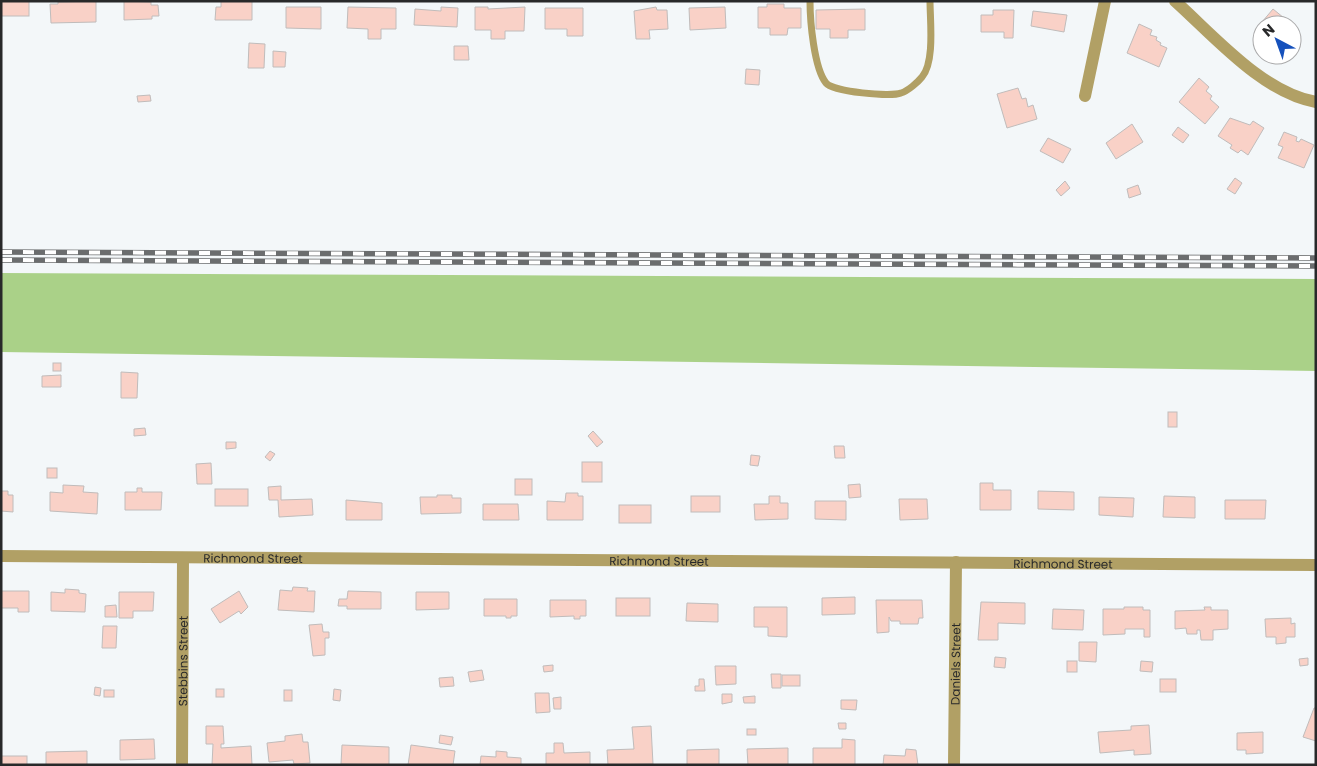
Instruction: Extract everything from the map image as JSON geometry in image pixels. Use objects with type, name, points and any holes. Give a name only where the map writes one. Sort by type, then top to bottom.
[{"type":"street","points":[[1085,96],[1105,1]]},
{"type":"street","points":[[1175,1],[1254,73],[1301,100],[1316,102]]},
{"type":"street","name":"Richmond Street","points":[[1,556],[1316,565]]},
{"type":"street","name":"Stebbins Street","points":[[182,765],[183,558]]},
{"type":"street","name":"Daniels Street","points":[[954,765],[956,562]]},
{"type":"lane","points":[[810,1],[810,15],[821,74],[828,86],[839,91],[900,94],[924,76],[931,49],[930,1]]},
{"type":"green space","points":[[1,273],[1316,279],[1316,371],[1,352]]},
{"type":"building","points":[[1,1],[29,1],[29,16],[1,16]]},
{"type":"building","points":[[96,1],[96,22],[51,23],[50,4]]},
{"type":"building","points":[[124,1],[151,2],[151,5],[158,5],[159,16],[152,16],[152,19],[124,20]]},
{"type":"building","points":[[221,1],[252,1],[252,20],[215,20],[216,7],[221,7]]},
{"type":"building","points":[[767,4],[784,4],[784,8],[801,8],[801,28],[788,28],[787,35],[770,35],[770,28],[758,28],[758,7],[767,7]]},
{"type":"building","points":[[286,7],[321,7],[321,29],[286,28]]},
{"type":"building","points":[[348,7],[396,8],[396,29],[381,29],[381,39],[368,39],[368,29],[347,28]]},
{"type":"building","points":[[441,7],[458,8],[457,27],[414,25],[415,9],[441,11]]},
{"type":"building","points":[[475,7],[488,7],[488,9],[525,7],[524,31],[505,31],[505,39],[491,39],[491,30],[475,30]]},
{"type":"building","points":[[656,7],[657,10],[667,10],[668,29],[649,30],[650,39],[636,39],[634,11]]},
{"type":"building","points":[[725,7],[726,28],[690,30],[689,8]]},
{"type":"building","points":[[545,8],[583,8],[583,36],[567,36],[567,29],[545,29]]},
{"type":"building","points":[[865,9],[865,30],[848,30],[848,38],[830,38],[830,29],[816,29],[816,10]]},
{"type":"building","points":[[1273,9],[1280,15],[1268,15]]},
{"type":"building","points":[[993,10],[1014,10],[1013,38],[1004,38],[1004,32],[981,32],[981,15],[993,15]]},
{"type":"building","points":[[1033,11],[1067,15],[1064,32],[1031,26]]},
{"type":"building","points":[[1139,24],[1152,30],[1150,35],[1157,37],[1156,40],[1161,43],[1160,45],[1167,48],[1159,67],[1127,53]]},
{"type":"building","points":[[249,43],[265,44],[264,68],[248,68]]},
{"type":"building","points":[[454,46],[468,46],[469,60],[454,60]]},
{"type":"building","points":[[273,51],[286,52],[285,67],[273,67]]},
{"type":"building","points":[[746,69],[760,70],[759,85],[745,84]]},
{"type":"building","points":[[1199,78],[1209,87],[1206,91],[1212,96],[1210,99],[1219,107],[1205,124],[1179,102]]},
{"type":"building","points":[[1018,88],[1022,99],[1026,98],[1028,107],[1033,105],[1037,119],[1007,128],[997,94]]},
{"type":"building","points":[[150,95],[151,101],[138,102],[137,96]]},
{"type":"building","points":[[1230,118],[1250,125],[1253,121],[1264,128],[1248,155],[1241,150],[1238,153],[1230,148],[1232,145],[1218,136]]},
{"type":"building","points":[[1132,124],[1143,142],[1116,159],[1106,143]]},
{"type":"building","points":[[1178,127],[1189,135],[1183,143],[1172,135]]},
{"type":"building","points":[[1284,132],[1297,137],[1296,141],[1299,142],[1301,139],[1314,145],[1304,168],[1278,158],[1283,147],[1278,145]]},
{"type":"building","points":[[1048,138],[1071,149],[1063,163],[1040,151]]},
{"type":"building","points":[[1235,178],[1242,183],[1235,194],[1227,189]]},
{"type":"building","points":[[1065,181],[1070,188],[1061,196],[1056,190]]},
{"type":"building","points":[[1138,185],[1141,194],[1129,198],[1127,189]]},
{"type":"building","points":[[53,363],[61,363],[61,371],[53,371]]},
{"type":"building","points":[[121,372],[138,373],[137,398],[121,398]]},
{"type":"building","points":[[61,375],[61,387],[42,387],[42,376]]},
{"type":"building","points":[[1168,412],[1177,412],[1177,427],[1168,427]]},
{"type":"building","points":[[145,428],[146,435],[134,436],[134,429]]},
{"type":"building","points":[[593,431],[603,442],[597,447],[588,436]]},
{"type":"building","points":[[226,442],[236,442],[236,448],[226,449]]},
{"type":"building","points":[[834,446],[844,446],[845,458],[835,458]]},
{"type":"building","points":[[270,451],[275,454],[270,461],[265,457]]},
{"type":"building","points":[[751,455],[760,456],[758,466],[750,465]]},
{"type":"building","points":[[582,462],[602,462],[602,482],[582,482]]},
{"type":"building","points":[[211,463],[212,484],[197,484],[196,464]]},
{"type":"building","points":[[47,468],[57,468],[57,478],[47,478]]},
{"type":"building","points":[[515,479],[532,479],[532,495],[515,495]]},
{"type":"building","points":[[980,483],[993,483],[993,490],[1011,490],[1011,510],[980,510]]},
{"type":"building","points":[[860,484],[861,497],[849,498],[848,485]]},
{"type":"building","points":[[63,485],[84,486],[83,492],[98,493],[97,514],[50,511],[50,492],[63,493]]},
{"type":"building","points":[[281,486],[281,500],[312,499],[313,515],[279,517],[278,500],[269,500],[268,487]]},
{"type":"building","points":[[137,488],[142,488],[142,492],[162,492],[161,510],[125,510],[125,492],[137,492]]},
{"type":"building","points":[[215,489],[248,489],[248,506],[215,506]]},
{"type":"building","points":[[1,491],[8,491],[8,495],[13,495],[13,512],[1,511]]},
{"type":"building","points":[[1038,491],[1074,492],[1074,510],[1038,509]]},
{"type":"building","points":[[566,493],[578,493],[578,496],[583,496],[583,520],[547,520],[547,501],[565,502]]},
{"type":"building","points":[[437,495],[452,495],[452,498],[461,498],[461,513],[421,514],[420,497],[437,497]]},
{"type":"building","points":[[691,496],[720,496],[720,512],[691,512]]},
{"type":"building","points":[[769,496],[780,496],[780,503],[788,503],[788,519],[755,520],[754,504],[769,504]]},
{"type":"building","points":[[1164,496],[1195,497],[1195,518],[1163,517]]},
{"type":"building","points":[[1099,497],[1134,498],[1133,517],[1099,515]]},
{"type":"building","points":[[899,499],[927,499],[928,519],[900,520]]},
{"type":"building","points":[[346,500],[382,503],[382,520],[346,520]]},
{"type":"building","points":[[1225,500],[1266,500],[1265,519],[1225,519]]},
{"type":"building","points":[[815,501],[846,501],[846,520],[815,519]]},
{"type":"building","points":[[483,504],[518,504],[519,520],[483,520]]},
{"type":"building","points":[[619,505],[651,505],[651,523],[619,523]]},
{"type":"building","points":[[293,587],[308,588],[307,591],[315,591],[314,612],[278,610],[280,590],[292,591]]},
{"type":"building","points":[[65,589],[79,590],[79,593],[86,594],[85,612],[51,611],[51,592],[65,593]]},
{"type":"building","points":[[1,591],[29,591],[29,612],[18,612],[18,608],[1,608]]},
{"type":"building","points":[[239,591],[248,607],[241,614],[239,611],[220,623],[211,609]]},
{"type":"building","points":[[348,591],[381,592],[381,609],[347,609],[347,606],[338,606],[339,599],[347,599]]},
{"type":"building","points":[[119,592],[154,592],[153,611],[133,611],[133,618],[119,618]]},
{"type":"building","points":[[416,592],[449,592],[449,609],[416,610]]},
{"type":"building","points":[[855,597],[855,614],[822,615],[822,598]]},
{"type":"building","points":[[616,598],[650,598],[650,616],[616,616]]},
{"type":"building","points":[[484,599],[517,599],[517,616],[506,618],[506,616],[484,616]]},
{"type":"building","points":[[550,600],[586,600],[586,616],[580,616],[580,619],[574,619],[574,616],[550,617]]},
{"type":"building","points":[[876,600],[922,600],[923,618],[919,618],[918,624],[900,624],[900,621],[891,621],[889,617],[889,632],[877,633]]},
{"type":"building","points":[[981,602],[1025,603],[1025,624],[998,623],[998,640],[978,640]]},
{"type":"building","points":[[687,603],[718,604],[718,622],[686,621]]},
{"type":"building","points":[[116,605],[117,617],[105,617],[105,606]]},
{"type":"building","points":[[754,607],[787,607],[787,637],[768,636],[768,627],[754,627]]},
{"type":"building","points":[[1124,607],[1143,607],[1143,610],[1150,610],[1150,637],[1144,637],[1144,629],[1125,629],[1125,634],[1103,635],[1103,609],[1124,609]]},
{"type":"building","points":[[1204,607],[1211,607],[1211,610],[1228,610],[1228,629],[1213,630],[1213,640],[1201,640],[1200,630],[1197,630],[1197,634],[1187,634],[1186,628],[1175,629],[1175,611],[1205,610]]},
{"type":"building","points":[[1053,609],[1084,610],[1083,630],[1052,629]]},
{"type":"building","points":[[1291,618],[1291,624],[1295,623],[1295,637],[1286,637],[1286,643],[1276,644],[1276,637],[1266,637],[1265,619]]},
{"type":"building","points":[[322,624],[323,632],[329,632],[329,638],[325,638],[325,655],[313,656],[309,625]]},
{"type":"building","points":[[103,626],[117,626],[116,648],[102,648]]},
{"type":"building","points":[[1079,642],[1097,642],[1096,662],[1079,661]]},
{"type":"building","points":[[995,657],[1006,658],[1005,668],[994,667]]},
{"type":"building","points":[[1308,658],[1308,665],[1300,666],[1299,659]]},
{"type":"building","points":[[1067,661],[1077,661],[1077,672],[1067,672]]},
{"type":"building","points":[[1141,661],[1153,662],[1152,672],[1140,671]]},
{"type":"building","points":[[553,665],[553,671],[544,672],[543,666]]},
{"type":"building","points":[[715,666],[736,666],[736,684],[716,685]]},
{"type":"building","points":[[482,670],[484,680],[470,682],[468,672]]},
{"type":"building","points":[[771,674],[781,674],[781,688],[772,688]]},
{"type":"building","points":[[782,675],[800,675],[800,686],[782,686]]},
{"type":"building","points":[[453,677],[454,686],[440,687],[439,678]]},
{"type":"building","points":[[699,679],[704,679],[705,691],[695,691],[695,686],[699,686]]},
{"type":"building","points":[[1160,679],[1176,679],[1176,692],[1160,692]]},
{"type":"building","points":[[95,687],[101,688],[100,696],[94,695]]},
{"type":"building","points":[[216,689],[224,689],[224,697],[216,697]]},
{"type":"building","points":[[334,689],[341,690],[340,701],[333,700]]},
{"type":"building","points":[[104,690],[114,690],[114,697],[104,697]]},
{"type":"building","points":[[284,690],[292,690],[292,701],[284,701]]},
{"type":"building","points":[[535,693],[549,693],[550,712],[536,713]]},
{"type":"building","points":[[722,694],[732,694],[732,702],[722,704]]},
{"type":"building","points":[[755,696],[755,703],[744,703],[743,697]]},
{"type":"building","points":[[561,697],[561,709],[554,709],[553,698]]},
{"type":"building","points":[[841,700],[857,700],[856,710],[841,709]]},
{"type":"building","points":[[1314,708],[1316,708],[1316,741],[1303,737]]},
{"type":"building","points":[[838,723],[846,723],[846,729],[839,729]]},
{"type":"building","points":[[1149,725],[1151,754],[1134,755],[1134,750],[1100,753],[1098,732],[1131,730],[1131,726]]},
{"type":"building","points":[[206,726],[223,726],[224,744],[221,744],[221,748],[251,746],[252,765],[212,765],[213,744],[206,744]]},
{"type":"building","points":[[651,726],[653,764],[608,765],[607,750],[634,749],[632,727]]},
{"type":"building","points":[[747,729],[756,729],[756,735],[747,735]]},
{"type":"building","points":[[1263,732],[1263,753],[1246,754],[1246,750],[1237,750],[1237,733]]},
{"type":"building","points":[[302,734],[303,742],[308,742],[310,763],[294,764],[293,760],[269,762],[267,743],[285,741],[285,736]]},
{"type":"building","points":[[440,735],[453,737],[451,745],[439,743]]},
{"type":"building","points":[[154,739],[155,759],[120,760],[120,740]]},
{"type":"building","points":[[842,739],[855,740],[855,765],[813,765],[813,748],[842,748]]},
{"type":"building","points":[[554,743],[563,743],[564,753],[590,752],[590,765],[546,765],[546,753],[554,753]]},
{"type":"building","points":[[342,745],[389,747],[389,765],[341,764]]},
{"type":"building","points":[[411,745],[455,751],[453,765],[408,765]]},
{"type":"building","points":[[788,748],[788,765],[748,765],[747,749]]},
{"type":"building","points":[[719,749],[719,765],[687,765],[687,750]]},
{"type":"building","points":[[906,749],[916,750],[918,765],[883,765],[884,755],[905,756]]},
{"type":"building","points":[[87,751],[87,765],[46,765],[46,752]]},
{"type":"building","points":[[496,751],[507,752],[507,757],[521,758],[521,765],[480,765],[481,756],[496,757]]},
{"type":"building","points":[[1,756],[27,756],[27,765],[1,765]]},
{"type":"railway","points":[[1,252],[1316,258]]},
{"type":"railway","points":[[1,260],[1316,266]]}]
